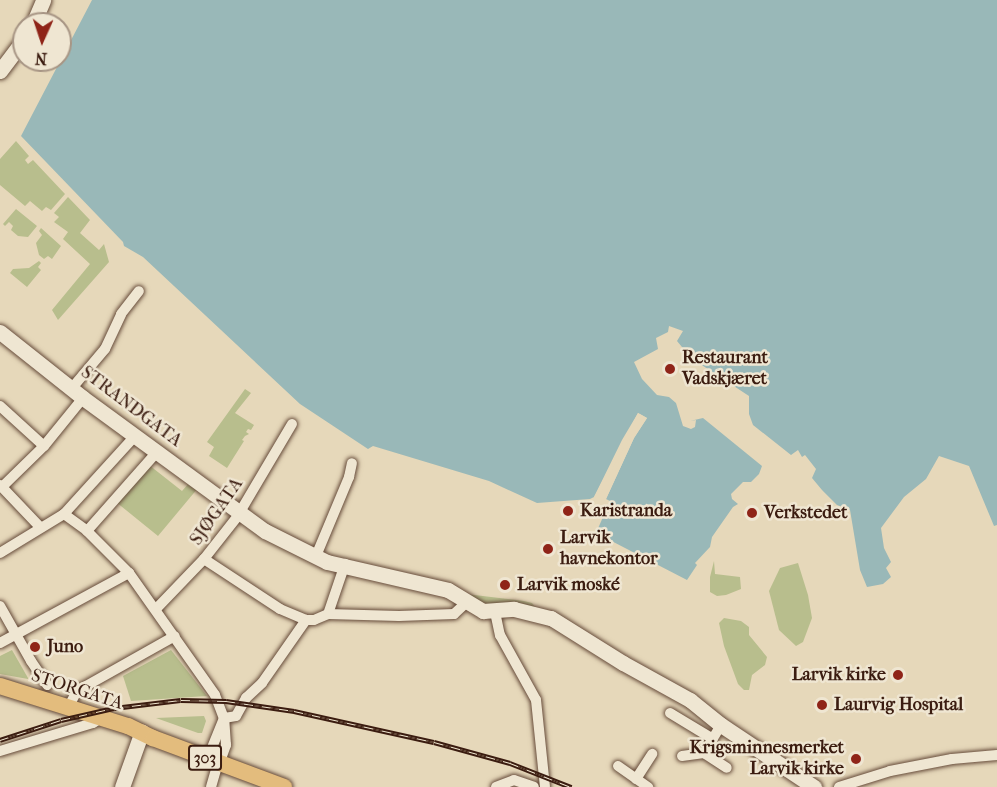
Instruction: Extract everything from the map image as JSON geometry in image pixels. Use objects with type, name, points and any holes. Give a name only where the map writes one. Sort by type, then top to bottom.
[{"type":"main road","points":[[0,71],[12,55]]},
{"type":"main road","name":"STRANDGATA","points":[[0,332],[77,393],[240,511],[250,522],[318,552],[327,562],[345,564],[448,590],[460,608],[495,612],[514,609],[542,615],[623,663],[646,682],[702,717],[722,725],[814,787]]},
{"type":"main road","name":"STORGATA","points":[[0,686],[142,731],[154,732],[277,784]]},
{"type":"main road","points":[[122,787],[142,731]]},
{"type":"street","points":[[41,528],[1,486],[44,446],[105,349],[121,314],[139,291]]},
{"type":"street","points":[[0,406],[44,446]]},
{"type":"street","name":"SJØGATA","points":[[156,609],[204,559],[240,511],[292,424]]},
{"type":"street","points":[[0,553],[64,514],[135,436]]},
{"type":"street","points":[[87,531],[157,452]]},
{"type":"street","points":[[318,552],[350,477],[352,463]]},
{"type":"street","points":[[64,514],[87,531],[129,573],[175,636],[221,706],[226,745],[216,758],[211,787]]},
{"type":"street","points":[[204,559],[279,609],[306,620],[314,620],[328,614],[460,608]]},
{"type":"street","points":[[328,614],[345,564]]},
{"type":"street","points":[[0,643],[129,573]]},
{"type":"street","points":[[0,606],[47,685]]},
{"type":"street","points":[[495,612],[500,635],[536,700],[545,787]]},
{"type":"street","points":[[224,718],[236,716],[246,698],[261,683],[306,620]]},
{"type":"street","points":[[69,706],[77,691],[175,636]]},
{"type":"street","points":[[670,713],[713,739]]},
{"type":"street","points":[[0,751],[93,723],[101,718]]},
{"type":"street","points":[[704,753],[722,725]]},
{"type":"street","points":[[682,756],[704,753],[727,768]]},
{"type":"street","points":[[636,778],[652,754]]},
{"type":"street","points":[[839,787],[851,782],[855,785],[890,771],[952,759],[997,755]]},
{"type":"street","points":[[618,766],[648,787]]},
{"type":"street","points":[[496,787],[514,780],[534,787]]},
{"type":"green space","points":[[16,141],[29,156],[25,160],[28,164],[33,160],[65,194],[51,210],[46,207],[42,211],[30,201],[25,206],[0,185],[0,159]]},
{"type":"green space","points":[[68,197],[90,220],[80,233],[99,250],[104,244],[109,262],[58,320],[52,310],[90,264],[63,239],[68,232],[54,222],[59,217],[54,213]]},
{"type":"green space","points":[[16,209],[37,226],[28,237],[18,236],[11,230],[13,226],[9,222],[5,226],[3,224]]},
{"type":"green space","points":[[41,228],[61,246],[52,259],[48,256],[44,259],[39,255],[36,243],[42,235],[39,231]]},
{"type":"green space","points":[[39,261],[41,263],[38,267],[41,270],[27,287],[10,273],[13,269],[29,268]]},
{"type":"green space","points":[[245,389],[251,393],[235,413],[254,425],[246,432],[249,434],[242,440],[244,441],[227,468],[209,456],[214,447],[207,442]]},
{"type":"green space","points":[[149,465],[182,491],[190,482],[198,488],[158,536],[116,502]]},
{"type":"green space","points":[[714,561],[715,574],[740,577],[741,589],[717,596],[710,592],[710,577]]},
{"type":"green space","points":[[798,563],[812,618],[803,642],[796,646],[779,630],[769,591],[780,568]]},
{"type":"green space","points":[[466,594],[524,601],[532,603],[536,608],[487,607]]},
{"type":"green space","points":[[724,618],[741,621],[749,627],[749,635],[767,657],[765,665],[752,675],[749,690],[744,690],[738,684],[724,646],[719,623]]},
{"type":"green space","points":[[12,650],[28,679],[0,674],[0,656]]},
{"type":"green space","points":[[171,650],[207,696],[131,701],[123,676]]},
{"type":"green space","points":[[204,716],[206,721],[202,733],[156,718]]},
{"type":"water","points":[[92,0],[997,0],[997,525],[994,526],[969,466],[939,456],[926,479],[904,497],[881,528],[884,548],[891,562],[886,568],[891,577],[883,584],[867,587],[860,570],[850,510],[837,505],[812,478],[816,469],[805,455],[802,457],[798,450],[791,455],[753,425],[749,414],[749,396],[691,358],[677,341],[683,331],[669,326],[668,332],[656,338],[658,349],[634,362],[642,379],[657,395],[669,397],[676,403],[683,426],[691,429],[695,427],[696,420],[690,421],[703,418],[762,466],[759,474],[751,482],[743,482],[731,494],[732,499],[738,504],[733,507],[712,537],[710,547],[695,563],[697,565],[687,580],[596,533],[610,501],[606,499],[634,438],[647,418],[638,413],[594,497],[590,499],[537,503],[489,481],[373,446],[368,449],[300,404],[143,257],[124,246],[123,242],[21,136],[54,72],[72,72],[72,38]]},
{"type":"pier","points":[[638,413],[647,418],[634,438],[606,499],[603,498],[631,436],[643,419],[639,417],[598,498],[594,497]]},
{"type":"railway","points":[[0,740],[61,720],[114,708],[181,700],[226,701],[294,711],[434,742],[510,763],[571,787]]},
{"type":"place","name":"Restaurant Vadskjæret","points":[[670,369]]},
{"type":"place","name":"Karistranda","points":[[568,511]]},
{"type":"place","name":"Verkstedet","points":[[752,513]]},
{"type":"place","name":"Larvik havnekontor","points":[[548,549]]},
{"type":"place","name":"Larvik moské","points":[[505,585]]},
{"type":"place","name":"Juno","points":[[35,647]]},
{"type":"place","name":"Larvik kirke","points":[[898,675]]},
{"type":"place","name":"Laurvig Hospital","points":[[822,705]]},
{"type":"place","name":"Krigsminnesmerket Larvik kirke","points":[[856,759]]}]
